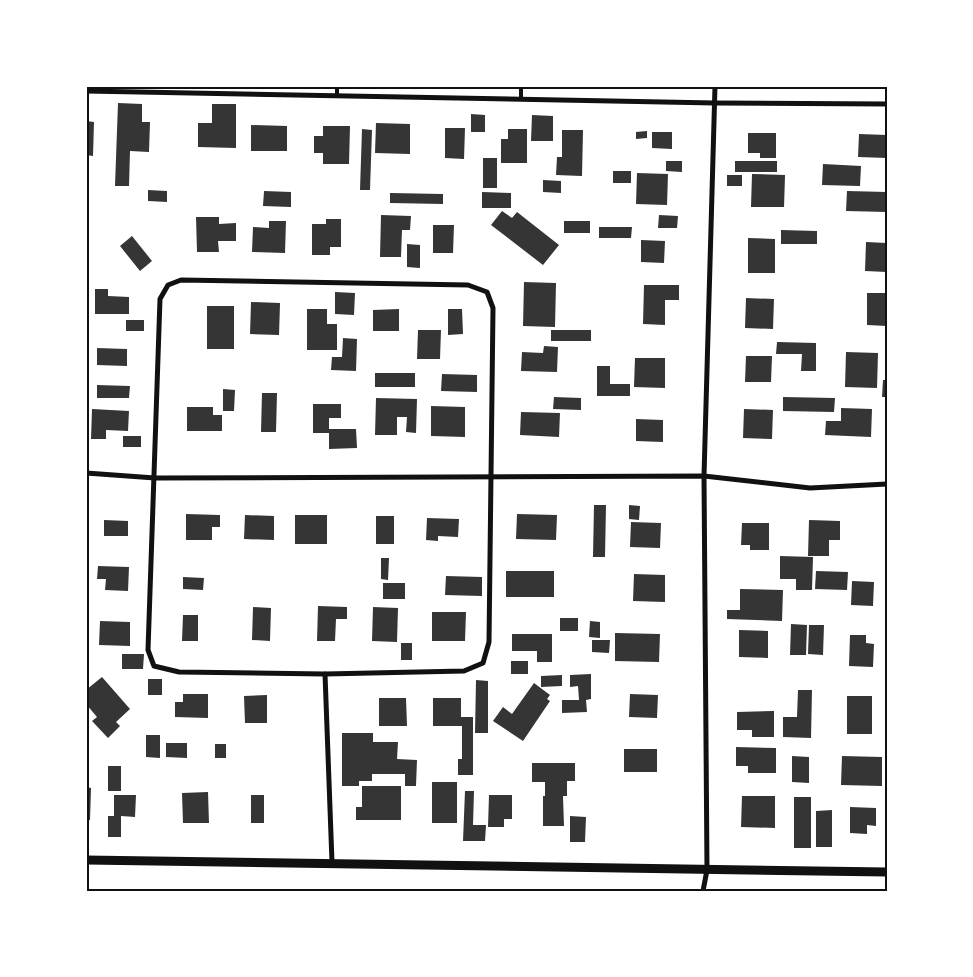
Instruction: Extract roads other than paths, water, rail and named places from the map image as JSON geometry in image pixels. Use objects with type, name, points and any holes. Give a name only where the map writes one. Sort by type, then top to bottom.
[{"type":"street","points":[[703,891],[707,870],[704,476],[715,86]]},
{"type":"street","points":[[86,90],[164,88],[337,95],[715,103],[887,104]]},
{"type":"street","points":[[181,280],[468,284],[487,292],[493,308],[491,476],[489,642],[483,663],[464,672],[325,674],[178,672],[154,666],[148,650],[156,478],[160,299],[168,286],[181,280]]},
{"type":"street","points":[[86,473],[156,478],[704,476],[810,488],[887,484]]},
{"type":"street","points":[[325,674],[332,862]]},
{"type":"street","points":[[86,860],[332,862],[887,872]]},
{"type":"lane","points":[[337,86],[337,95]]},
{"type":"lane","points":[[521,86],[521,98]]}]
